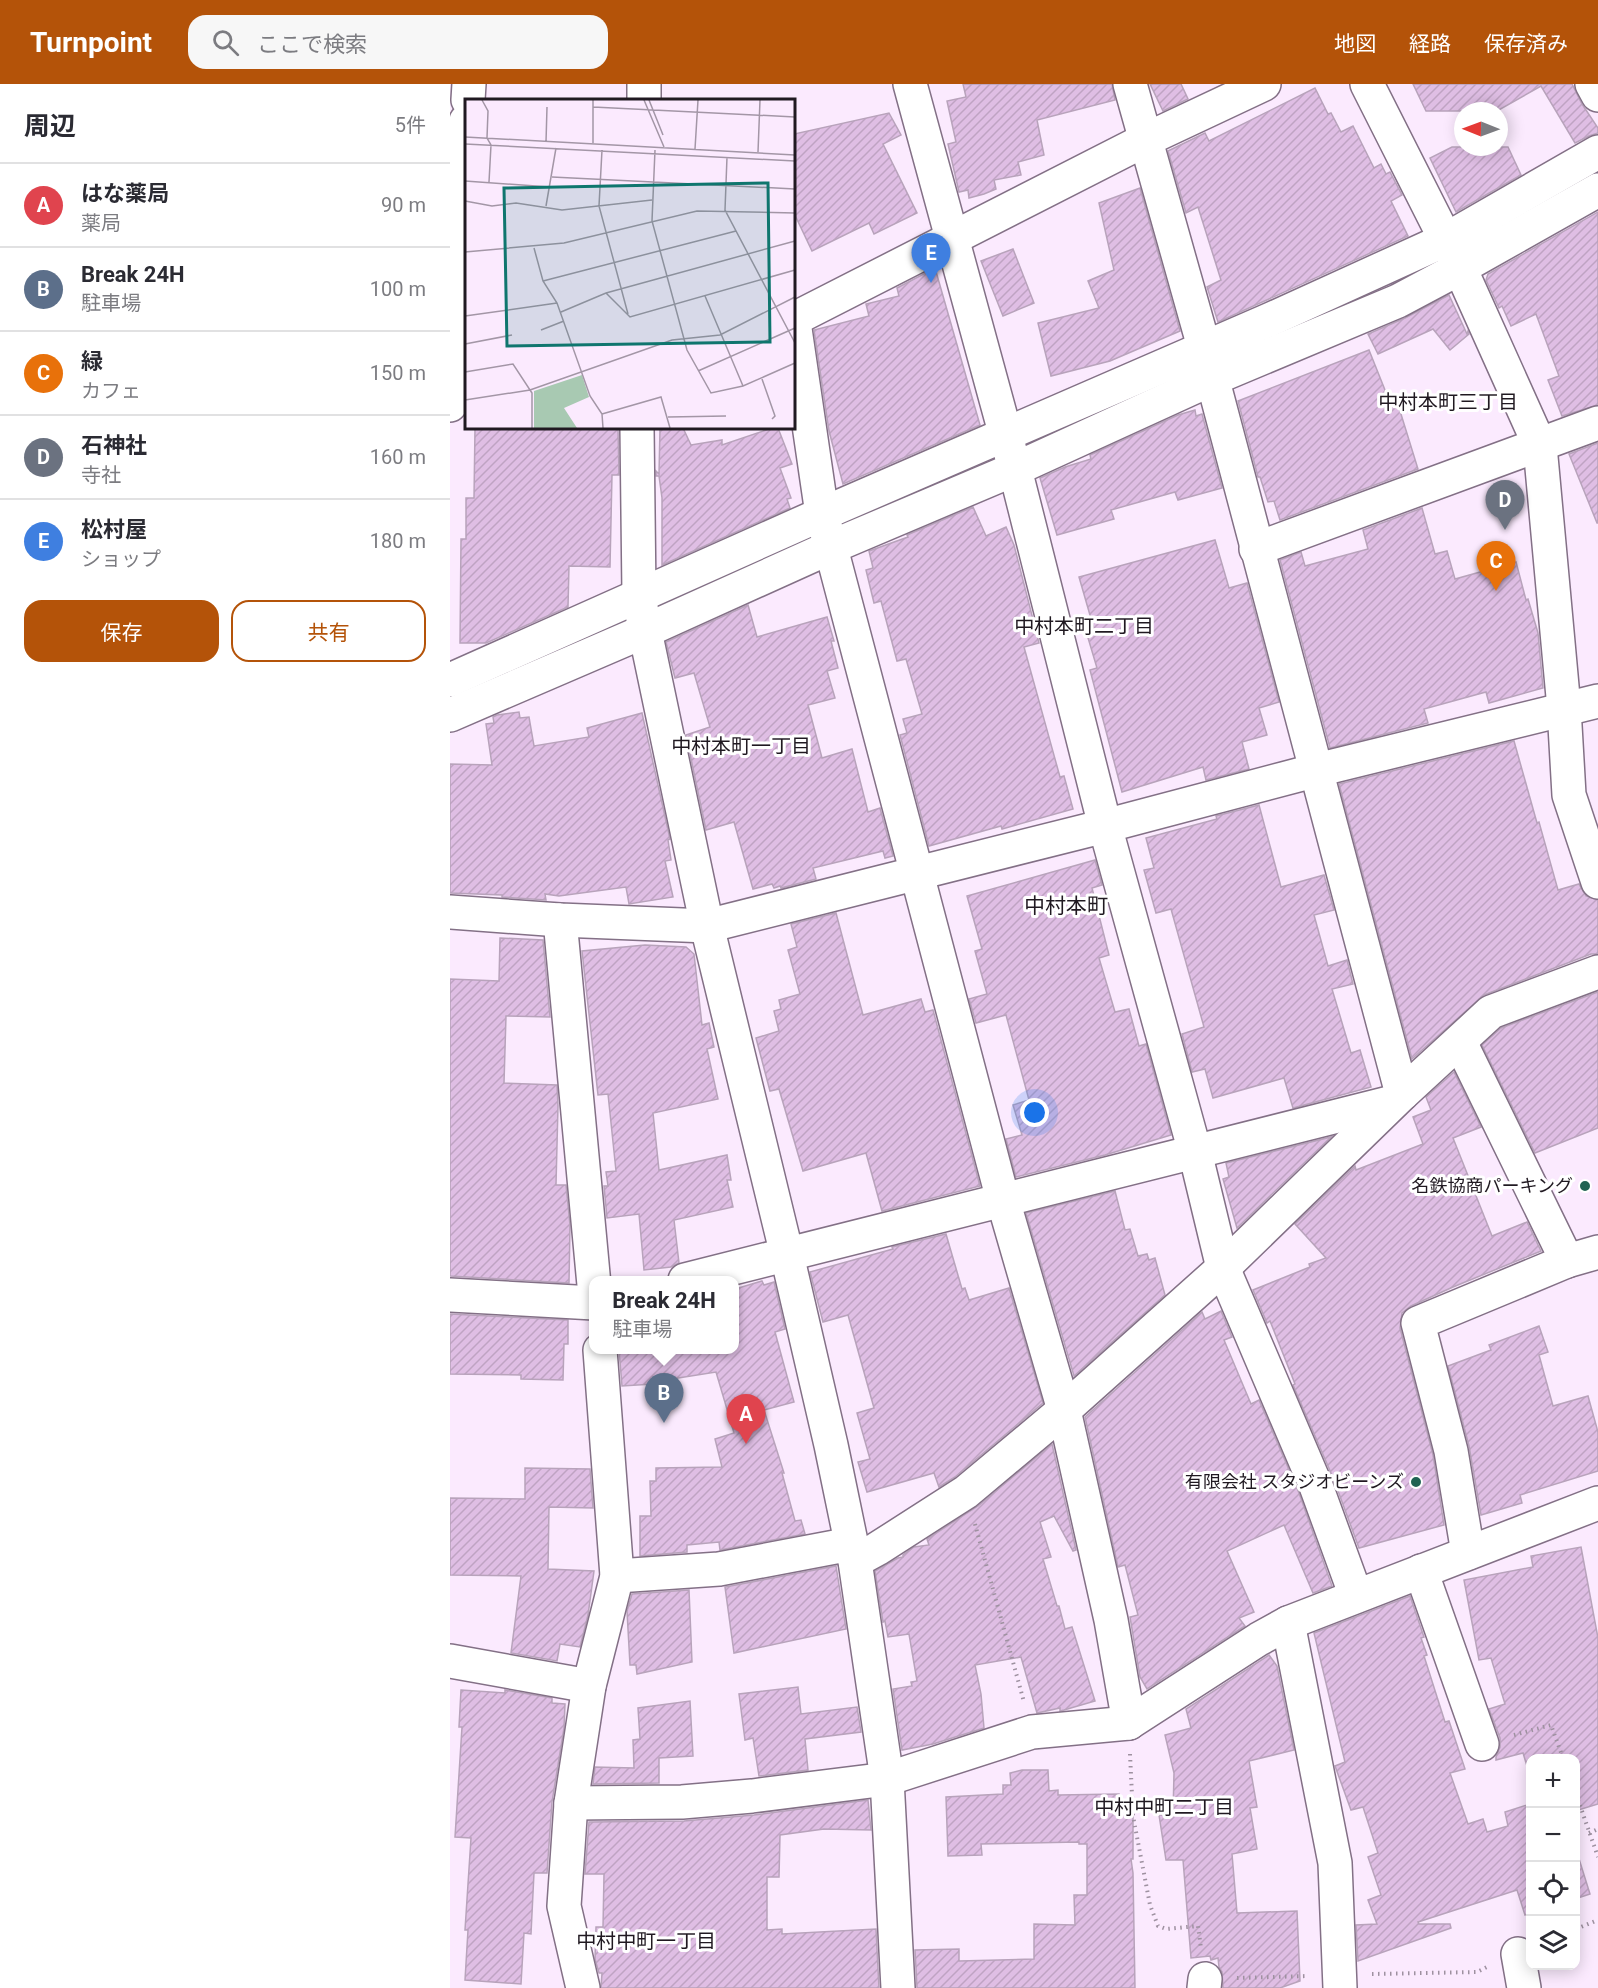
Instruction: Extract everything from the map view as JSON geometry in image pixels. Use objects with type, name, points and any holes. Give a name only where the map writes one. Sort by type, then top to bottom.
[{"type":"street","points":[[468,99],[469,84]]},
{"type":"street","points":[[910,84],[1014,469],[1105,826],[1195,1152],[1222,1268],[1316,1485],[1356,1596]]},
{"type":"street","points":[[1130,84],[1204,347],[1256,549],[1317,770],[1398,1098]]},
{"type":"street","points":[[795,320],[1145,140],[1264,84]]},
{"type":"street","points":[[1367,84],[1453,254],[1540,446],[1564,708],[1569,795],[1598,882]]},
{"type":"street","points":[[1592,84],[1598,95]]},
{"type":"street","points":[[454,388],[465,143]]},
{"type":"street","points":[[450,715],[1014,469],[1212,379],[1398,301],[1453,254],[1598,152]]},
{"type":"street","points":[[450,680],[1204,347],[1269,320],[1453,254],[1598,190]]},
{"type":"street","points":[[795,328],[822,514],[1003,1200],[1064,1410],[1112,1620],[1129,1723]]},
{"type":"street","points":[[1256,549],[1598,423]]},
{"type":"street","points":[[637,429],[639,595],[645,631],[707,926],[787,1255],[853,1552],[887,1779],[898,1988]]},
{"type":"street","points":[[450,912],[560,920],[707,926],[1317,770],[1598,701]]},
{"type":"street","points":[[560,920],[593,1276]]},
{"type":"street","points":[[617,1576],[719,1569],[877,1549],[966,1492],[1064,1410],[1222,1268],[1398,1098],[1491,1012],[1598,972]]},
{"type":"street","points":[[1460,1042],[1567,1261]]},
{"type":"street","points":[[705,1276],[1195,1152],[1398,1098]]},
{"type":"street","points":[[1468,1552],[1451,1451],[1418,1323],[1567,1261],[1598,1252]]},
{"type":"street","points":[[450,1295],[589,1303]]},
{"type":"street","points":[[583,1988],[564,1906],[571,1803],[589,1686],[617,1576],[600,1354]]},
{"type":"street","points":[[571,1803],[682,1802],[752,1796],[887,1779],[1032,1732],[1129,1723],[1259,1639],[1288,1623],[1598,1503]]},
{"type":"street","points":[[1421,1571],[1482,1744]]},
{"type":"street","points":[[1288,1623],[1335,1863],[1340,1981]]},
{"type":"street","points":[[450,1661],[589,1686]]},
{"type":"street","points":[[1518,1954],[1524,1988]]},
{"type":"path","points":[[966,1492],[1032,1732]]},
{"type":"path","points":[[1129,1723],[1133,1815],[1150,1905],[1158,1926],[1167,1929],[1198,1926],[1204,1984],[1340,1981],[1477,1972],[1518,1954]]},
{"type":"path","points":[[1482,1744],[1551,1725],[1562,1754]]},
{"type":"path","points":[[1580,1808],[1598,1857]]},
{"type":"path","points":[[1589,1833],[1598,1829]]},
{"type":"path","points":[[1580,1927],[1598,1920]]},
{"type":"building","points":[[963,84],[1112,84],[1115,100],[1037,120],[1044,155],[1018,162],[1021,175],[994,180],[996,189],[969,198],[968,190],[959,192],[948,144],[956,142],[947,101],[966,97]]},
{"type":"building","points":[[1150,84],[1181,84],[1188,99],[1163,111]]},
{"type":"building","points":[[1413,84],[1572,84],[1598,128],[1598,133],[1575,143],[1541,86],[1508,105],[1508,102],[1454,102],[1454,111],[1426,111]]},
{"type":"building","points":[[1315,88],[1328,114],[1331,113],[1341,132],[1353,126],[1374,168],[1381,164],[1386,174],[1390,172],[1402,195],[1391,201],[1408,236],[1218,322],[1207,287],[1221,280],[1198,207],[1186,213],[1168,151],[1205,133],[1209,141]]},
{"type":"building","points":[[889,113],[901,135],[883,144],[917,213],[874,234],[869,223],[812,251],[795,215],[795,134]]},
{"type":"building","points":[[1452,147],[1454,147],[1454,156],[1508,156],[1508,147],[1521,175],[1456,212],[1430,158]]},
{"type":"building","points":[[1140,188],[1180,331],[1110,361],[1051,376],[1038,323],[1099,308],[1088,281],[1114,270],[1099,203]]},
{"type":"building","points":[[1598,212],[1598,405],[1562,416],[1548,380],[1559,376],[1536,314],[1511,326],[1502,306],[1499,308],[1486,280],[1488,274]]},
{"type":"building","points":[[1013,249],[1034,303],[1003,316],[981,261]]},
{"type":"building","points":[[935,268],[980,425],[843,484],[829,431],[814,330],[869,316],[866,304],[899,296],[897,288]]},
{"type":"building","points":[[1449,295],[1469,334],[1450,350],[1433,329],[1378,354],[1368,334]]},
{"type":"building","points":[[1369,350],[1389,400],[1396,398],[1418,469],[1280,520],[1274,501],[1268,502],[1260,477],[1258,477],[1238,401]]},
{"type":"building","points":[[1195,410],[1196,416],[1202,414],[1222,488],[1178,500],[1175,492],[1111,510],[1114,519],[1057,535],[1040,478],[1091,459],[1090,455],[1178,415]]},
{"type":"building","points":[[475,429],[618,429],[619,475],[612,475],[610,567],[569,566],[568,607],[486,643],[460,643],[461,539],[466,539],[466,498],[474,498]]},
{"type":"building","points":[[660,429],[683,429],[691,445],[722,440],[722,445],[769,429],[778,429],[792,464],[780,468],[791,498],[787,499],[790,508],[662,565],[662,498],[659,476],[656,476],[656,471],[659,474]]},
{"type":"building","points":[[1598,443],[1598,523],[1597,523],[1569,454]]},
{"type":"building","points":[[973,507],[986,536],[1006,527],[1014,545],[1039,643],[1024,647],[1060,777],[1064,776],[1073,809],[929,846],[900,735],[907,733],[903,719],[922,714],[906,659],[897,661],[881,601],[874,603],[866,570],[873,568],[869,551],[908,537],[907,535]]},
{"type":"building","points":[[1422,508],[1435,554],[1447,551],[1455,579],[1516,562],[1538,633],[1543,688],[1489,703],[1486,692],[1424,709],[1428,723],[1330,748],[1280,560],[1301,552],[1305,566],[1368,549],[1363,530]]},
{"type":"building","points":[[1215,540],[1229,588],[1247,583],[1279,702],[1259,708],[1267,735],[1242,742],[1249,769],[1206,780],[1203,767],[1122,792],[1090,670],[1097,668],[1086,631],[1094,629],[1079,577]]},
{"type":"building","points":[[748,605],[757,637],[827,617],[838,668],[827,671],[835,698],[808,705],[822,758],[852,749],[868,812],[880,808],[893,856],[885,858],[883,851],[813,868],[816,879],[781,888],[780,886],[774,888],[772,884],[753,889],[734,822],[706,830],[686,735],[710,727],[694,673],[675,678],[666,642]]},
{"type":"building","points":[[519,712],[520,718],[529,717],[534,746],[589,737],[587,728],[642,713],[670,839],[668,840],[671,860],[665,861],[673,897],[629,904],[626,887],[559,896],[545,894],[546,900],[450,893],[450,764],[492,765],[486,724],[494,723],[493,717],[497,715]]},
{"type":"building","points":[[1514,741],[1558,890],[1579,884],[1586,896],[1598,900],[1598,954],[1591,954],[1484,995],[1412,1059],[1339,784]]},
{"type":"building","points":[[1259,805],[1281,887],[1324,875],[1334,910],[1314,915],[1328,966],[1347,960],[1353,984],[1332,989],[1351,1053],[1360,1050],[1371,1087],[1293,1108],[1284,1078],[1213,1098],[1205,1069],[1192,1072],[1182,1034],[1204,1027],[1171,909],[1156,913],[1144,870],[1154,868],[1146,838]]},
{"type":"building","points":[[1095,860],[1102,885],[1092,888],[1109,955],[1099,958],[1115,1012],[1129,1009],[1139,1046],[1146,1044],[1171,1135],[1105,1155],[1016,1177],[1006,1139],[1022,1135],[1013,1105],[1029,1100],[1006,1015],[976,1023],[969,999],[987,994],[975,951],[982,949],[967,896]]},
{"type":"building","points":[[836,913],[863,1015],[921,999],[925,1012],[933,1010],[980,1186],[882,1211],[866,1153],[803,1171],[779,1089],[770,1091],[756,1038],[779,1031],[774,1011],[781,1009],[779,1000],[800,994],[788,950],[797,947],[791,924]]},
{"type":"building","points":[[500,938],[543,940],[550,1017],[506,1016],[504,1083],[557,1085],[556,1185],[566,1185],[570,1225],[569,1283],[450,1276],[450,979],[499,981]]},
{"type":"building","points":[[645,945],[686,947],[694,954],[702,1025],[709,1023],[714,1047],[707,1049],[718,1099],[653,1113],[659,1170],[727,1155],[731,1180],[727,1180],[733,1207],[674,1220],[679,1263],[671,1267],[644,1270],[639,1214],[607,1218],[604,1186],[608,1186],[606,1172],[616,1171],[608,1094],[598,1095],[582,951]]},
{"type":"building","points":[[1598,992],[1598,1128],[1535,1153],[1482,1045],[1501,1028]]},
{"type":"building","points":[[1454,1072],[1481,1127],[1453,1138],[1492,1236],[1527,1222],[1541,1251],[1453,1287],[1411,1306],[1402,1313],[1400,1328],[1433,1455],[1444,1525],[1359,1548],[1334,1480],[1293,1385],[1295,1384],[1270,1321],[1267,1323],[1253,1290],[1310,1267],[1309,1264],[1326,1258],[1295,1224],[1355,1166],[1356,1170],[1423,1144],[1413,1117],[1431,1110],[1426,1097]]},
{"type":"building","points":[[1331,1137],[1237,1228],[1223,1179],[1229,1177],[1226,1163]]},
{"type":"building","points":[[1115,1191],[1125,1230],[1130,1229],[1138,1256],[1147,1254],[1149,1260],[1155,1258],[1165,1295],[1074,1376],[1026,1213]]},
{"type":"building","points":[[946,1234],[962,1289],[965,1288],[969,1300],[1009,1288],[1043,1403],[955,1477],[939,1487],[934,1473],[867,1492],[858,1462],[870,1459],[857,1413],[874,1408],[848,1315],[823,1322],[810,1272],[893,1249],[892,1247]]},
{"type":"building","points":[[762,1281],[764,1285],[774,1282],[785,1329],[775,1332],[794,1402],[764,1410],[784,1473],[782,1473],[795,1521],[801,1520],[805,1534],[720,1550],[719,1542],[687,1545],[687,1552],[640,1556],[640,1516],[651,1516],[650,1481],[656,1481],[656,1468],[722,1467],[715,1439],[734,1433],[716,1372],[653,1382],[653,1384],[622,1386],[619,1354],[739,1354],[739,1288]]},
{"type":"building","points":[[1221,1311],[1232,1337],[1224,1340],[1251,1404],[1259,1400],[1299,1493],[1332,1586],[1313,1593],[1284,1525],[1227,1551],[1254,1612],[1239,1618],[1245,1626],[1147,1689],[1140,1677],[1130,1617],[1138,1615],[1125,1565],[1118,1567],[1085,1417],[1202,1312],[1205,1319]]},
{"type":"building","points":[[450,1314],[568,1320],[568,1344],[564,1344],[563,1380],[521,1379],[521,1375],[450,1374]]},
{"type":"building","points":[[1539,1326],[1548,1352],[1539,1355],[1553,1406],[1588,1396],[1598,1432],[1598,1471],[1520,1495],[1522,1503],[1481,1515],[1469,1446],[1448,1366],[1491,1350],[1489,1345]]},
{"type":"building","points":[[1052,1444],[1076,1550],[1073,1551],[1054,1516],[1040,1522],[1051,1557],[1043,1559],[1065,1629],[1072,1627],[1095,1701],[1060,1711],[1060,1708],[1037,1713],[1021,1657],[975,1665],[981,1694],[984,1728],[933,1744],[902,1750],[893,1689],[912,1686],[911,1682],[917,1681],[909,1634],[888,1637],[885,1621],[883,1622],[875,1571],[903,1557],[914,1547],[929,1545],[927,1539],[978,1506]]},
{"type":"building","points":[[525,1468],[590,1469],[593,1508],[549,1507],[548,1569],[594,1571],[588,1615],[580,1647],[560,1644],[557,1661],[511,1653],[521,1576],[450,1575],[450,1498],[525,1499]]},
{"type":"building","points":[[1581,1547],[1598,1638],[1598,1804],[1580,1809],[1580,1754],[1526,1754],[1526,1763],[1523,1753],[1496,1760],[1500,1738],[1489,1709],[1505,1704],[1491,1658],[1479,1660],[1464,1580],[1533,1567],[1531,1556]]},
{"type":"building","points":[[836,1566],[846,1629],[734,1653],[725,1587]]},
{"type":"building","points":[[689,1590],[692,1662],[637,1674],[636,1665],[630,1665],[627,1611],[632,1594]]},
{"type":"building","points":[[1410,1596],[1424,1637],[1421,1638],[1427,1655],[1424,1656],[1445,1722],[1449,1721],[1465,1769],[1450,1773],[1468,1824],[1483,1819],[1487,1832],[1508,1826],[1505,1812],[1526,1805],[1526,1915],[1517,1890],[1418,1922],[1419,1924],[1450,1924],[1451,1928],[1358,1961],[1356,1925],[1377,1924],[1368,1900],[1381,1895],[1368,1857],[1378,1853],[1363,1807],[1351,1810],[1335,1766],[1345,1762],[1314,1633]]},
{"type":"building","points":[[1269,1655],[1277,1666],[1294,1750],[1249,1761],[1257,1807],[1250,1808],[1257,1849],[1232,1854],[1237,1913],[1297,1911],[1300,1981],[1280,1988],[1223,1988],[1218,1958],[1211,1960],[1210,1956],[1191,1958],[1183,1860],[1166,1860],[1159,1815],[1173,1815],[1174,1773],[1165,1735],[1191,1728],[1186,1709]]},
{"type":"building","points":[[798,1687],[801,1714],[857,1707],[861,1732],[805,1739],[808,1770],[759,1776],[753,1738],[745,1740],[739,1694]]},
{"type":"building","points":[[461,1690],[505,1693],[505,1690],[552,1698],[552,1703],[565,1704],[564,1728],[552,1802],[547,1873],[534,1873],[531,1934],[524,1933],[521,1984],[465,1980],[468,1930],[465,1930],[471,1838],[455,1837],[462,1727],[459,1727]]},
{"type":"building","points":[[690,1701],[693,1756],[659,1758],[659,1783],[593,1784],[595,1767],[634,1768],[633,1740],[640,1739],[638,1708]]},
{"type":"building","points":[[1022,1770],[1048,1770],[1049,1791],[1058,1790],[1058,1795],[1119,1794],[1119,1814],[1133,1815],[1133,1859],[1131,1859],[1135,1988],[917,1988],[915,1950],[959,1949],[959,1961],[1034,1959],[1034,1924],[1075,1925],[1074,1895],[1087,1895],[1087,1844],[1079,1844],[1079,1842],[981,1844],[982,1855],[948,1856],[946,1797],[1003,1794],[1003,1785],[1011,1785],[1010,1773]]},
{"type":"building","points":[[868,1800],[871,1830],[824,1829],[780,1835],[779,1877],[767,1877],[767,1930],[782,1929],[782,1934],[876,1929],[879,1988],[601,1988],[602,1973],[599,1973],[595,1959],[596,1927],[603,1927],[604,1874],[585,1874],[589,1822],[684,1821],[754,1815]]},
{"type":"building","points":[[1580,1862],[1590,1894],[1580,1897]]},
{"type":"place","name":"松村屋","points":[[931,283]]},
{"type":"place","name":"石神社","points":[[1505,530]]},
{"type":"place","name":"緑","points":[[1496,591]]},
{"type":"place","name":"名鉄協商パーキング","points":[[1585,1186]]},
{"type":"place","name":"Break 24H","points":[[664,1423]]},
{"type":"place","name":"はな薬局","points":[[746,1444]]},
{"type":"place","name":"有限会社 スタジオビーンズ","points":[[1416,1482]]},
{"type":"district","name":"中村本町三丁目","points":[[1448,402]]},
{"type":"district","name":"中村本町二丁目","points":[[1084,626]]},
{"type":"district","name":"中村本町一丁目","points":[[741,746]]},
{"type":"district","name":"中村本町","points":[[1066,906]]},
{"type":"district","name":"中村中町二丁目","points":[[1164,1807]]},
{"type":"district","name":"中村中町一丁目","points":[[646,1941]]}]
